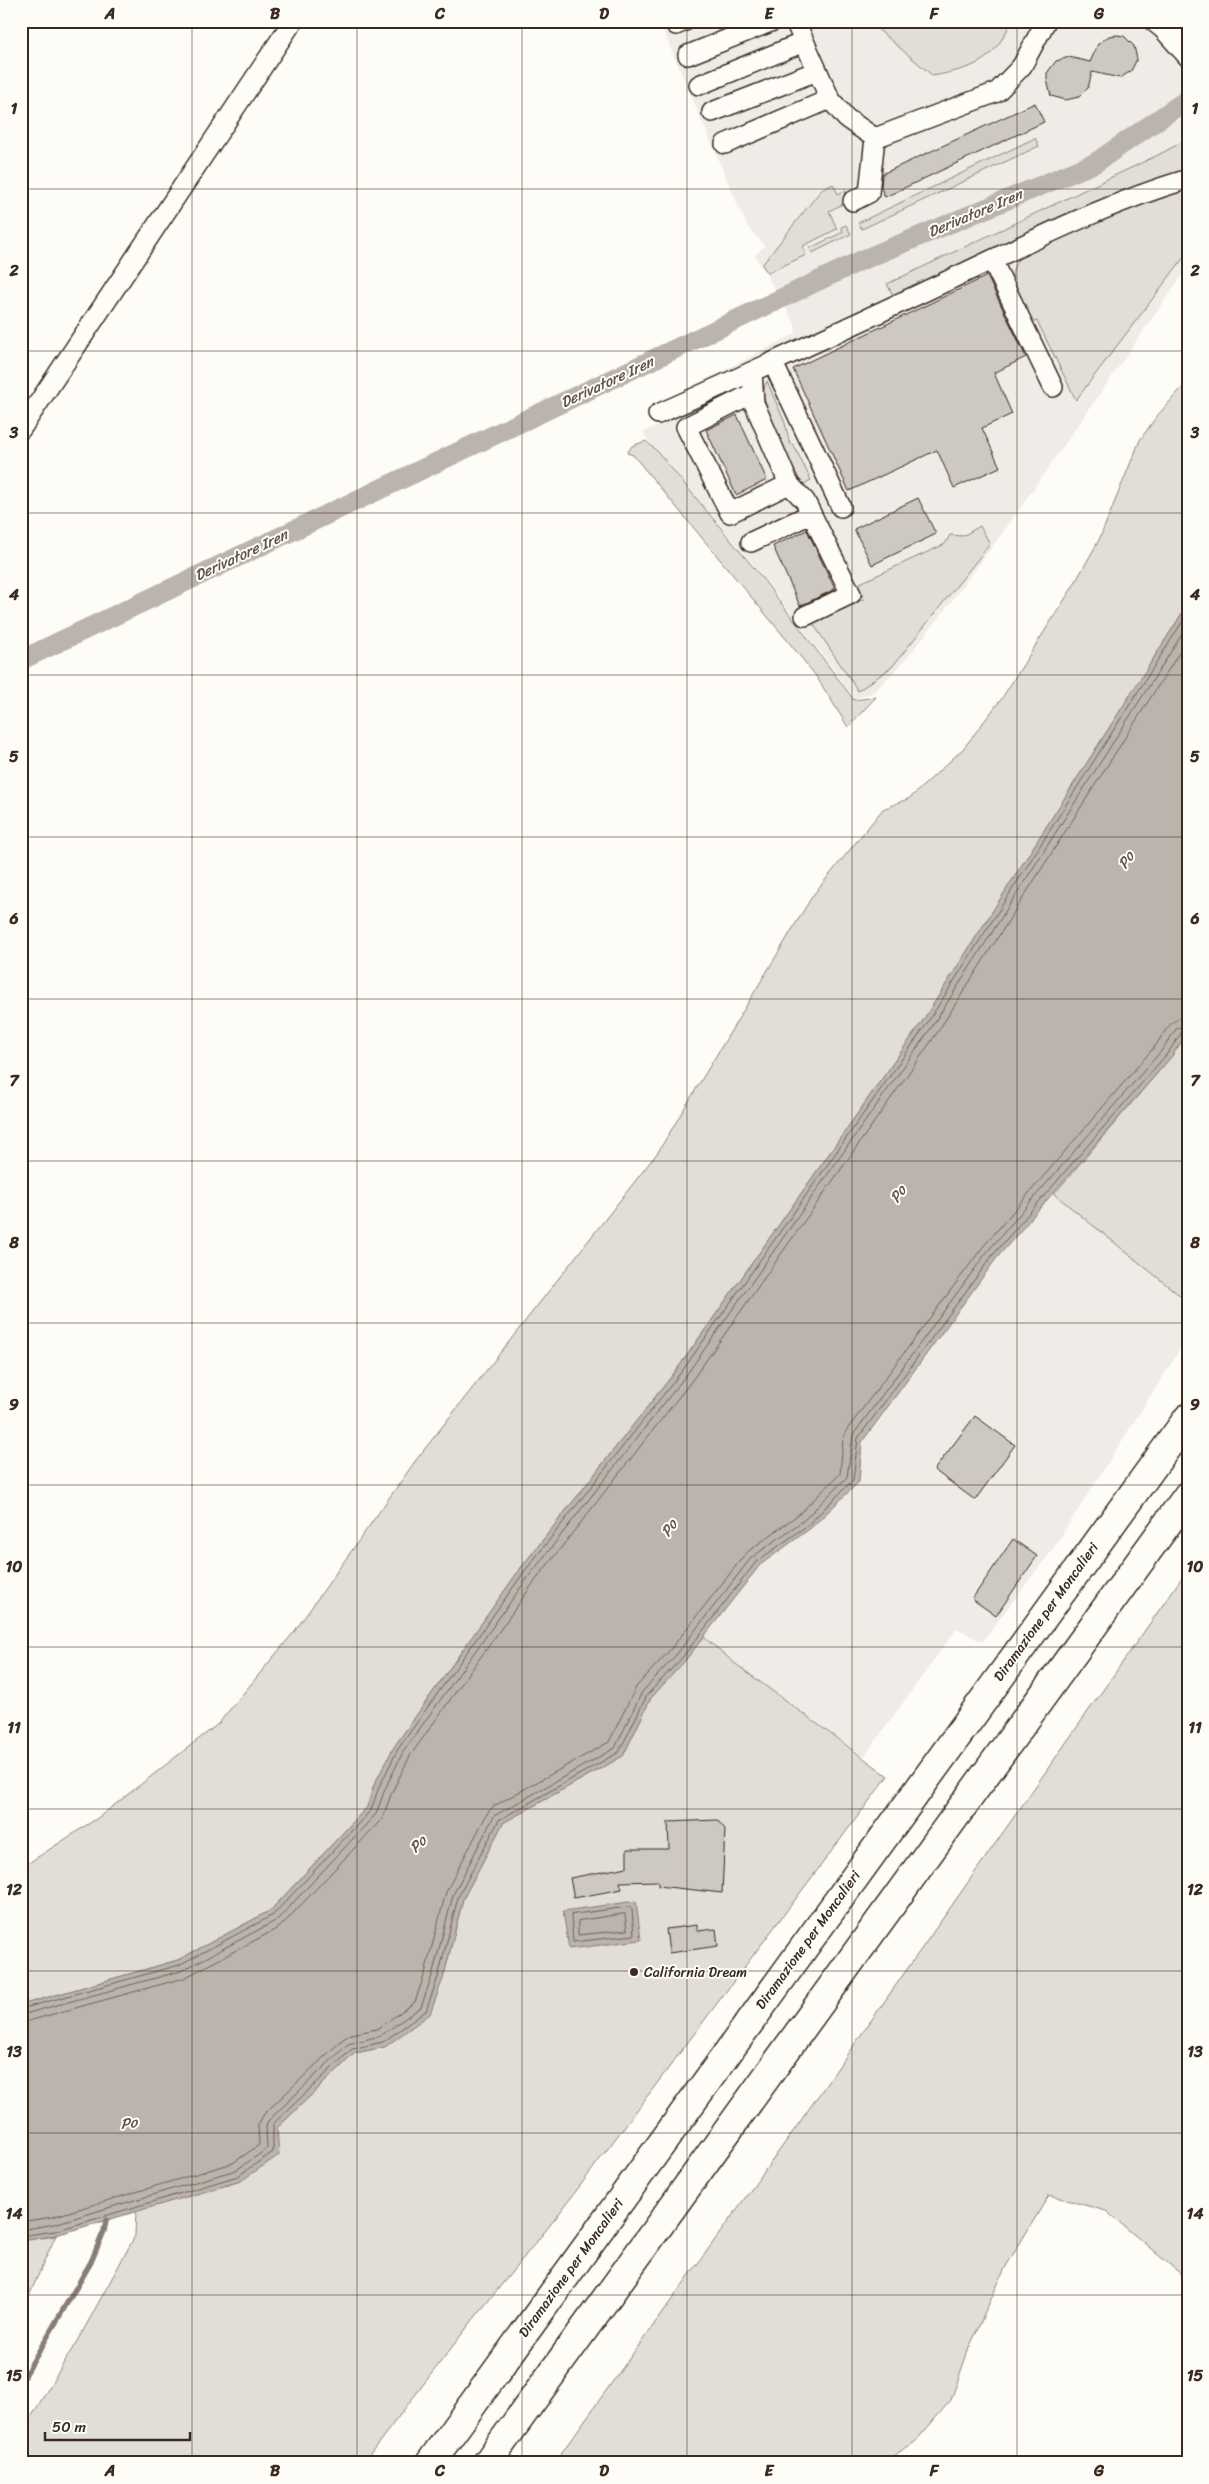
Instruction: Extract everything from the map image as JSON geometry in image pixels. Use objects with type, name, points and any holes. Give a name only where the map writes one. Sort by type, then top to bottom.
[{"type":"highway","name":"Diramazione per Moncalieri","points":[[430,2463],[1188,1418]]},
{"type":"highway","points":[[487,2463],[1188,1495]]},
{"type":"street","points":[[21,429],[293,21]]},
{"type":"street","points":[[688,55],[773,21]]},
{"type":"street","points":[[795,21],[830,99],[846,118],[875,138]]},
{"type":"street","points":[[875,138],[996,92],[1022,66],[1046,21]]},
{"type":"street","points":[[1153,21],[1163,29],[1188,58]]},
{"type":"street","points":[[1168,21],[1176,23],[1188,32]]},
{"type":"street","points":[[699,85],[804,42]]},
{"type":"street","points":[[712,112],[817,70]]},
{"type":"street","points":[[725,144],[830,99]]},
{"type":"street","points":[[853,202],[869,193],[875,138]]},
{"type":"street","points":[[658,414],[1070,223],[1161,187],[1188,179]]},
{"type":"street","points":[[992,260],[1053,387]]},
{"type":"street","points":[[773,362],[842,507]]},
{"type":"street","points":[[752,372],[754,403],[789,484],[805,501],[851,594],[805,616]]},
{"type":"street","points":[[753,394],[686,427],[730,513],[789,484]]},
{"type":"street","points":[[751,542],[811,514]]},
{"type":"shaded area","points":[[659,21],[1188,21],[1188,267],[1009,524],[951,602],[906,659],[874,692],[855,699],[765,579],[658,451],[653,448],[643,432],[663,424],[655,406],[796,333],[795,324],[755,255],[765,246],[747,226]]},
{"type":"shaded area","points":[[868,21],[1012,21],[997,46],[981,61],[961,70],[933,76]]},
{"type":"shaded area","points":[[1035,138],[1039,146],[862,229],[858,223]]},
{"type":"shaded area","points":[[1188,139],[1188,172],[894,297],[887,284],[1160,154]]},
{"type":"shaded area","points":[[833,184],[838,194],[845,190],[851,200],[829,211],[837,229],[803,246],[806,255],[768,273],[762,265],[821,190]]},
{"type":"shaded area","points":[[1188,189],[1188,252],[1076,400],[1037,321],[1029,324],[1017,298],[1012,282],[1015,265],[1020,257],[1113,211]]},
{"type":"shaded area","points":[[846,225],[851,234],[812,253],[810,248],[843,232],[841,227]]},
{"type":"shaded area","points":[[767,381],[785,423],[790,444],[793,444],[811,480],[802,485],[782,448],[769,418],[764,391]]},
{"type":"shaded area","points":[[1188,381],[1188,604],[922,1022],[678,1368],[520,1569],[394,1747],[374,1785],[367,1807],[271,1910],[178,1960],[21,2005],[21,1868],[99,1817],[218,1724],[294,1632],[416,1460],[658,1152],[813,895],[883,809],[910,798],[963,749],[1002,698],[1072,588],[1099,540],[1140,440],[1157,416]]},
{"type":"shaded area","points":[[646,441],[658,452],[763,579],[854,700],[876,697],[848,727],[816,676],[787,640],[633,455],[627,453],[632,446]]},
{"type":"shaded area","points":[[980,526],[990,544],[892,667],[858,691],[812,622],[864,599],[858,584],[945,544],[950,535],[963,536]]},
{"type":"shaded area","points":[[1188,1032],[1188,1302],[1054,1194],[1171,1057]]},
{"type":"shaded area","points":[[1054,1194],[1188,1302],[1188,1337],[1053,1549],[982,1642],[957,1628],[864,1757],[737,1665],[704,1637],[760,1565],[811,1528],[859,1482],[862,1442],[996,1259]]},
{"type":"shaded area","points":[[1188,1569],[1188,2280],[1106,2211],[1049,2195],[1005,2268],[969,2348],[951,2400],[915,2442],[882,2463],[554,2463],[797,2126]]},
{"type":"shaded area","points":[[704,1637],[737,1665],[888,1776],[555,2219],[472,2321],[363,2463],[21,2463],[21,2434],[83,2331],[135,2236],[136,2211],[241,2181],[277,2128],[355,2053],[385,2047],[443,1979],[463,1899],[503,1823],[623,1756],[651,1698]]},
{"type":"shaded area","points":[[56,2236],[21,2314],[21,2241]]},
{"type":"water","name":"Po","points":[[1188,604],[1188,1032],[1171,1057],[996,1259],[862,1442],[859,1482],[811,1528],[760,1565],[684,1662],[651,1698],[623,1756],[503,1823],[463,1899],[443,1979],[430,2014],[385,2047],[355,2053],[277,2128],[279,2155],[241,2181],[56,2235],[21,2241],[21,2005],[178,1960],[271,1910],[367,1807],[374,1785],[394,1747],[520,1569],[678,1368],[922,1022]]},
{"type":"water","points":[[636,1901],[641,1940],[569,1949],[563,1911]]},
{"type":"building","points":[[1109,36],[1124,36],[1134,46],[1137,59],[1131,71],[1120,78],[1092,72],[1088,88],[1079,97],[1066,100],[1051,96],[1047,73],[1056,61],[1069,57],[1090,62],[1098,44]]},
{"type":"building","points":[[1035,103],[1044,122],[885,197],[881,188],[882,174]]},
{"type":"building","points":[[987,276],[1026,357],[994,373],[1012,414],[982,428],[1000,467],[954,488],[937,450],[849,491],[793,369]]},
{"type":"building","points":[[737,415],[767,480],[736,495],[706,430]]},
{"type":"building","points":[[918,498],[936,534],[872,565],[854,529]]},
{"type":"building","points":[[807,530],[835,589],[800,606],[773,546]]},
{"type":"building","points":[[975,1416],[1015,1445],[975,1500],[934,1470]]},
{"type":"building","points":[[1013,1539],[1037,1556],[996,1616],[972,1599]]},
{"type":"building","points":[[717,1820],[725,1829],[722,1893],[658,1886],[658,1881],[620,1882],[622,1889],[574,1898],[570,1878],[627,1867],[627,1849],[669,1849],[668,1822]]},
{"type":"building","points":[[697,1925],[697,1931],[716,1929],[718,1946],[669,1953],[666,1929]]},
{"type":"waterway","name":"Derivatore Iren","points":[[21,660],[860,261],[1095,163],[1188,99]]},
{"type":"waterway","points":[[21,2382],[91,2262],[104,2231],[106,2220]]},
{"type":"place","name":"California Dream","points":[[634,1972]]}]
